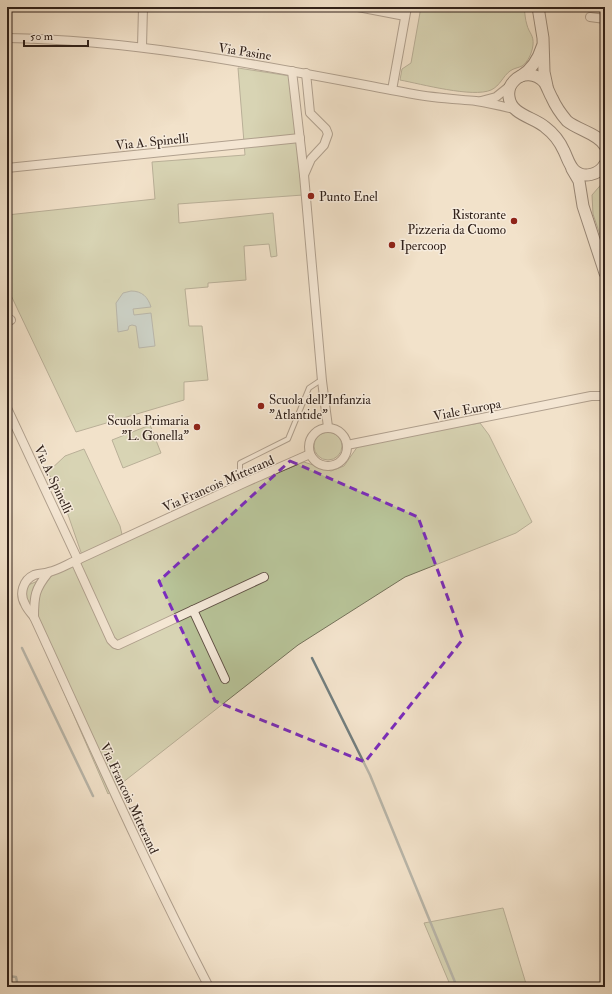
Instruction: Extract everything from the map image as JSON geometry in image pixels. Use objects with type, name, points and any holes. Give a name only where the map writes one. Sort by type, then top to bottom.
[{"type":"main road","points":[[538,7],[543,43],[544,72],[547,88]]},
{"type":"main road","points":[[543,43],[535,63],[530,70],[520,76],[511,85],[508,91],[508,98],[514,109],[536,120],[545,127],[559,143],[579,181],[583,206],[605,273]]},
{"type":"main road","points":[[520,76],[533,75],[539,78],[544,82],[556,107],[568,121],[604,143]]},
{"type":"main road","points":[[570,164],[579,173],[586,175],[592,174],[603,167]]},
{"type":"main road","points":[[592,230],[586,195],[590,180],[603,167]]},
{"type":"street","points":[[142,47],[143,7]]},
{"type":"street","points":[[358,7],[405,16]]},
{"type":"street","points":[[392,90],[407,7]]},
{"type":"street","points":[[590,17],[605,19]]},
{"type":"street","name":"Via Pasine","points":[[7,38],[36,38],[142,47],[292,71],[414,94],[478,102],[514,109]]},
{"type":"street","points":[[292,71],[304,175],[322,381],[328,427]]},
{"type":"street","points":[[304,175],[307,165],[324,145],[328,134],[326,129],[310,113],[306,74]]},
{"type":"street","points":[[478,102],[496,97],[511,85]]},
{"type":"street","points":[[295,98],[299,94],[302,94],[308,100]]},
{"type":"street","points":[[300,142],[305,153],[313,157]]},
{"type":"street","name":"Via A. Spinelli","points":[[7,168],[300,142]]},
{"type":"street","points":[[591,396],[605,390]]},
{"type":"street","points":[[591,396],[605,396]]},
{"type":"street","name":"Viale Europa","points":[[347,444],[591,396]]},
{"type":"street","name":"Via A. Spinelli","points":[[7,408],[77,560],[111,640],[115,644],[121,644],[193,610]]},
{"type":"street","points":[[321,428],[333,428],[343,434],[347,444],[345,456],[341,461],[330,466],[318,464],[310,454],[309,442],[312,436],[321,428]]},
{"type":"street","name":"Via Francois Mitterand","points":[[209,987],[188,947],[122,810],[34,617],[25,604],[23,589],[25,581],[30,578],[77,560],[310,454]]},
{"type":"street","points":[[34,617],[34,602],[38,587],[48,572]]},
{"type":"street","points":[[225,679],[193,610],[264,577]]},
{"type":"lane","points":[[244,483],[240,473],[240,463],[288,439],[309,388],[322,381]]},
{"type":"highlighted area","points":[[290,461],[418,517],[463,639],[365,762],[215,701],[159,581]]},
{"type":"green space","points":[[421,7],[524,7],[526,23],[533,42],[529,57],[522,66],[513,69],[494,88],[483,92],[447,90],[400,80],[402,69],[411,63]]},
{"type":"green space","points":[[238,68],[290,76],[303,195],[178,204],[179,223],[273,213],[277,256],[271,257],[269,244],[244,246],[246,280],[208,283],[208,287],[185,289],[189,326],[202,326],[208,380],[184,382],[184,400],[76,432],[7,287],[7,215],[155,199],[152,162],[245,155]]},
{"type":"green space","points":[[605,180],[605,249],[593,214],[592,195]]},
{"type":"green space","points":[[480,423],[489,435],[532,522],[516,533],[405,577],[298,645],[108,794],[19,589],[84,561],[65,506],[48,472],[65,456],[84,449],[120,526],[124,543],[240,488],[304,462],[331,471],[344,466],[360,443]]},
{"type":"green space","points":[[150,425],[161,453],[123,468],[112,440]]},
{"type":"green space","points":[[328,432],[338,436],[342,446],[338,456],[328,460],[318,456],[314,446],[318,436]]},
{"type":"green space","points":[[503,908],[527,987],[451,987],[424,923]]},
{"type":"water","points":[[131,291],[141,293],[150,303],[151,307],[133,309],[134,315],[151,313],[155,346],[139,348],[136,326],[129,326],[128,330],[118,332],[116,303],[123,293]]},
{"type":"waterway","points":[[22,648],[93,796]]},
{"type":"waterway","points":[[312,658],[370,775],[457,987]]},
{"type":"waterway","points":[[7,976],[16,977],[18,987]]},
{"type":"place","name":"Punto Enel","points":[[311,196]]},
{"type":"place","name":"Ristorante Pizzeria da Cuomo","points":[[514,221]]},
{"type":"place","name":"Ipercoop","points":[[392,245]]},
{"type":"place","name":"Scuola dell'Infanzia \"Atlantide\"","points":[[261,406]]},
{"type":"place","name":"Scuola Primaria \"L. Gonella\"","points":[[197,427]]}]
